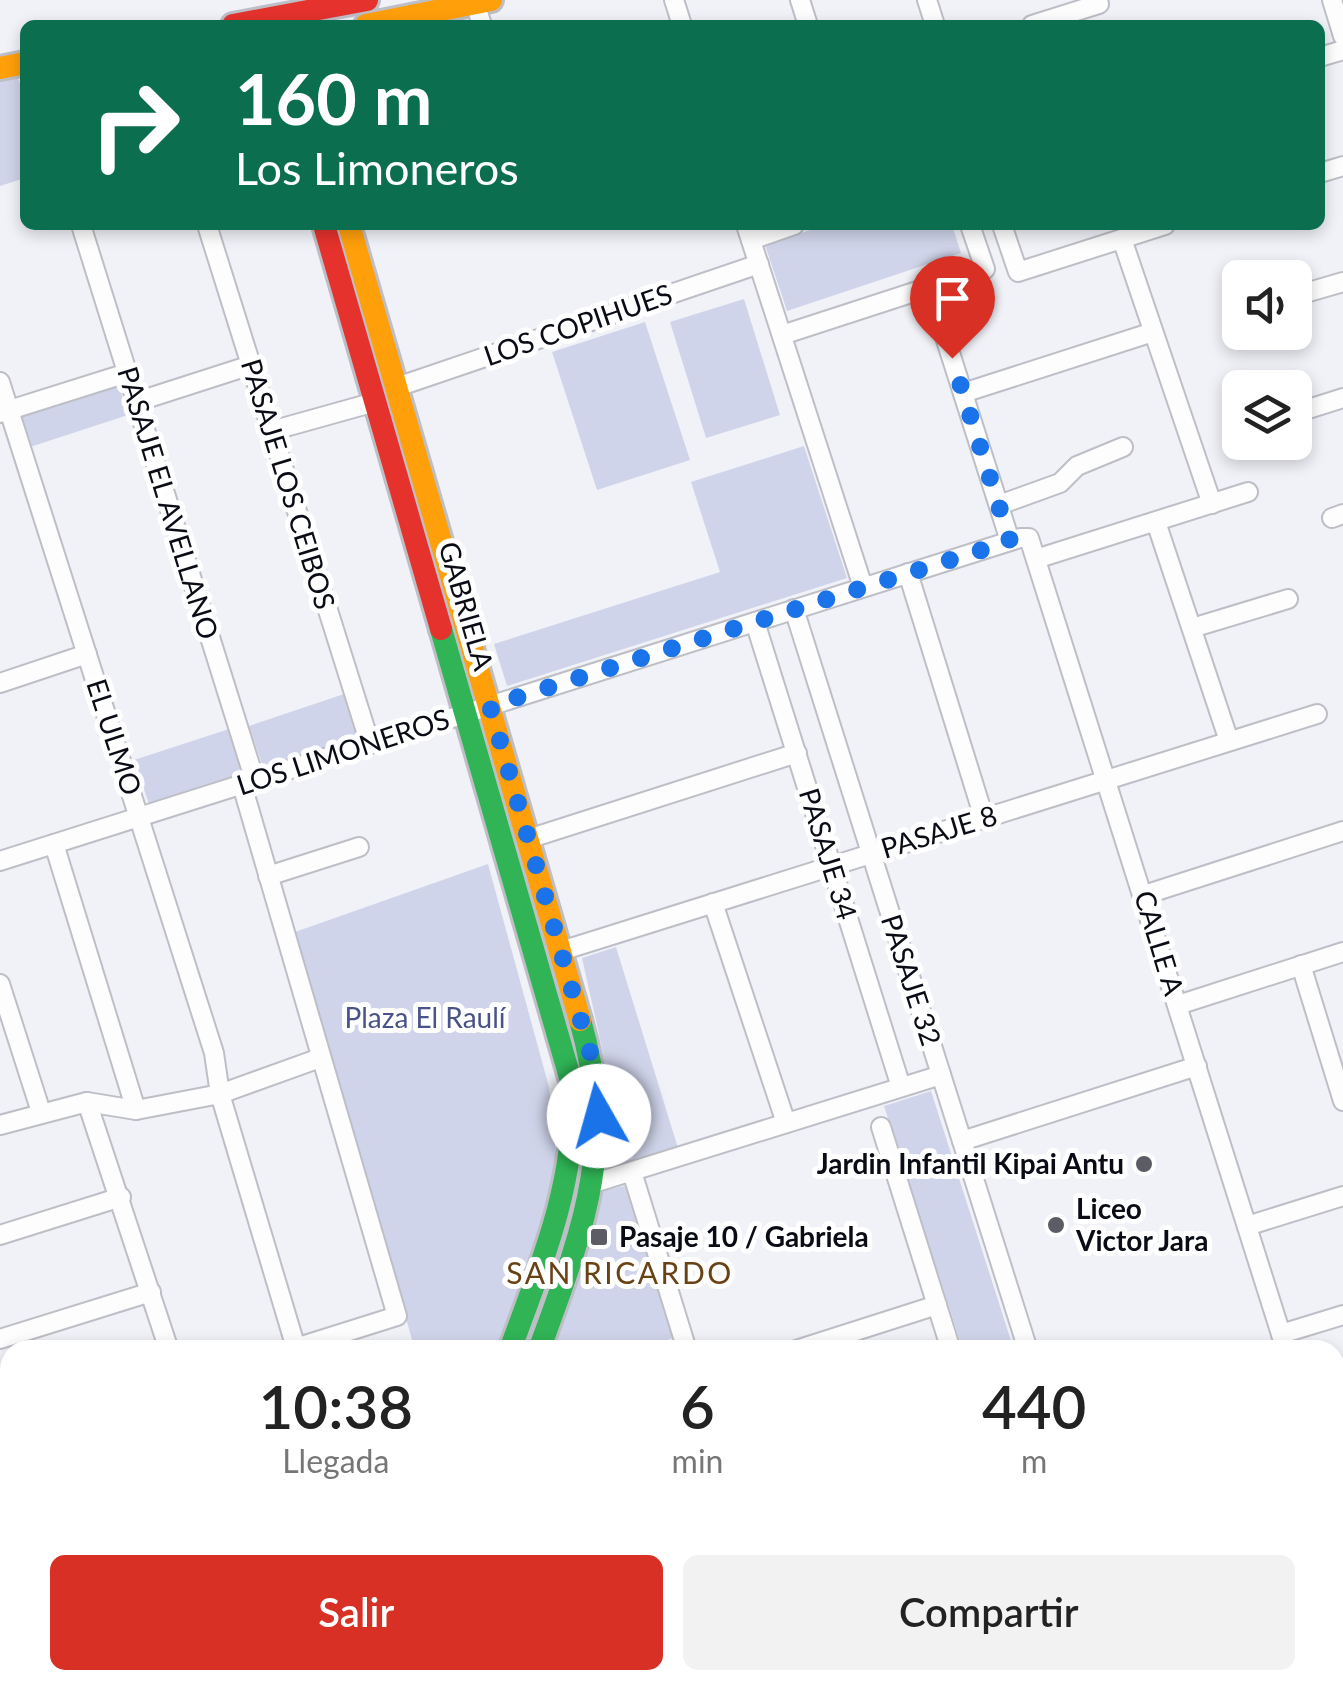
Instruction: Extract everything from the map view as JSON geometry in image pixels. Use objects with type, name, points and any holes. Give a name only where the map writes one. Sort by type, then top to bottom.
[{"type":"street","points":[[262,17],[368,0]]},
{"type":"street","points":[[1332,0],[1343,36]]},
{"type":"street","points":[[1048,20],[1099,4]]},
{"type":"street","points":[[403,20],[483,9]]},
{"type":"street","name":"PASAJE EL AVELLANO","points":[[83,230],[248,782],[268,876],[397,1316],[321,1340]]},
{"type":"street","name":"PASAJE LOS CEIBOS","points":[[209,230],[370,744]]},
{"type":"street","name":"GABRIELA","points":[[325,230],[568,1067],[575,1109],[566,1188],[513,1340]]},
{"type":"street","name":"GABRIELA","points":[[350,230],[595,1073],[599,1116],[594,1183],[541,1340]]},
{"type":"street","points":[[782,335],[986,268],[972,230]]},
{"type":"street","points":[[1004,230],[1018,272],[1150,230]]},
{"type":"street","points":[[749,233],[863,587]]},
{"type":"street","points":[[1122,239],[1212,504]]},
{"type":"street","name":"LOS COPIHUES","points":[[397,386],[759,264]]},
{"type":"street","points":[[1312,291],[1343,282]]},
{"type":"street","name":"CALLE A","points":[[929,287],[999,505],[1020,540],[1039,558],[1283,1340]]},
{"type":"street","points":[[963,393],[1153,332]]},
{"type":"street","points":[[136,402],[251,366]]},
{"type":"street","points":[[5,412],[127,373]]},
{"type":"street","name":"EL ULMO","points":[[0,382],[5,412],[214,1053],[220,1094],[290,1340]]},
{"type":"street","points":[[1312,408],[1343,398]]},
{"type":"street","points":[[272,431],[375,402]]},
{"type":"street","points":[[999,505],[1060,483],[1077,466],[1124,447]]},
{"type":"street","points":[[1039,558],[1248,492]]},
{"type":"street","points":[[1156,522],[1229,741]]},
{"type":"street","name":"LOS LIMONEROS","points":[[0,861],[1020,540]]},
{"type":"street","points":[[908,573],[984,818]]},
{"type":"street","points":[[1192,628],[1288,599]]},
{"type":"street","name":"PASAJE 32","points":[[794,609],[1025,1340]]},
{"type":"street","name":"PASAJE 34","points":[[756,622],[902,1088]]},
{"type":"street","points":[[0,683],[87,654]]},
{"type":"street","name":"PASAJE 8","points":[[561,950],[1317,714]]},
{"type":"street","points":[[528,838],[797,753]]},
{"type":"street","points":[[1144,895],[1343,832]]},
{"type":"street","points":[[54,844],[136,1110]]},
{"type":"street","points":[[268,876],[359,847]]},
{"type":"street","points":[[713,903],[786,1123]]},
{"type":"street","points":[[1178,1005],[1343,952]]},
{"type":"street","points":[[1301,965],[1339,1074],[1343,1101]]},
{"type":"street","points":[[0,984],[42,1112]]},
{"type":"street","points":[[0,1125],[87,1102],[136,1110],[220,1094],[320,1058]]},
{"type":"street","points":[[962,1141],[1197,1066]]},
{"type":"street","points":[[594,1183],[941,1075]]},
{"type":"street","points":[[87,1102],[166,1340]]},
{"type":"street","points":[[881,1127],[948,1340]]},
{"type":"street","points":[[632,1172],[684,1340]]},
{"type":"street","points":[[1248,1226],[1343,1196]]},
{"type":"street","points":[[0,1235],[121,1197]]},
{"type":"street","points":[[0,1339],[151,1292]]},
{"type":"street","points":[[827,1340],[937,1305]]},
{"type":"street","points":[[1288,1340],[1343,1314]]},
{"type":"green space","points":[[18,78],[20,84],[20,180],[0,186],[0,81]]},
{"type":"green space","points":[[810,230],[954,230],[961,253],[787,311],[765,245]]},
{"type":"green space","points":[[744,299],[780,415],[706,438],[670,322]]},
{"type":"green space","points":[[645,322],[690,460],[597,490],[552,352]]},
{"type":"green space","points":[[118,383],[128,415],[27,448],[17,416]]},
{"type":"green space","points":[[804,446],[847,578],[507,686],[494,644],[720,572],[691,482]]},
{"type":"green space","points":[[344,694],[359,739],[264,770],[249,726]]},
{"type":"green space","points":[[229,729],[244,773],[149,804],[134,760]]},
{"type":"green space","name":"Plaza El Raulí","points":[[488,864],[549,1087],[556,1155],[547,1204],[629,1185],[673,1338],[412,1340],[295,932]]},
{"type":"green space","points":[[616,947],[678,1148],[607,1172],[608,1091],[582,958]]},
{"type":"green space","points":[[931,1091],[1011,1340],[960,1340],[884,1106]]},
{"type":"traffic: fast","points":[[441,629],[573,1088],[563,1189],[545,1254],[514,1340]]},
{"type":"traffic: fast","points":[[543,1340],[581,1227],[595,1149],[591,1066],[580,1020]]},
{"type":"traffic: slow","points":[[391,20],[491,0]]},
{"type":"traffic: slow","points":[[0,68],[20,64]]},
{"type":"traffic: slow","points":[[350,230],[580,1020]]},
{"type":"traffic: jam","points":[[260,20],[367,0]]},
{"type":"traffic: jam","points":[[325,230],[441,629]]},
{"type":"place","name":"Jardin Infantil Kipai Antu","points":[[1144,1164]]},
{"type":"place","name":"Liceo Victor Jara","points":[[1056,1225]]},
{"type":"place","name":"Pasaje 10 / Gabriela","points":[[599,1237]]},
{"type":"district","name":"SAN RICARDO","points":[[620,1274]]},
{"type":"route","points":[[599,1116],[590,1052],[490,706],[1010,541],[952,358]]}]
